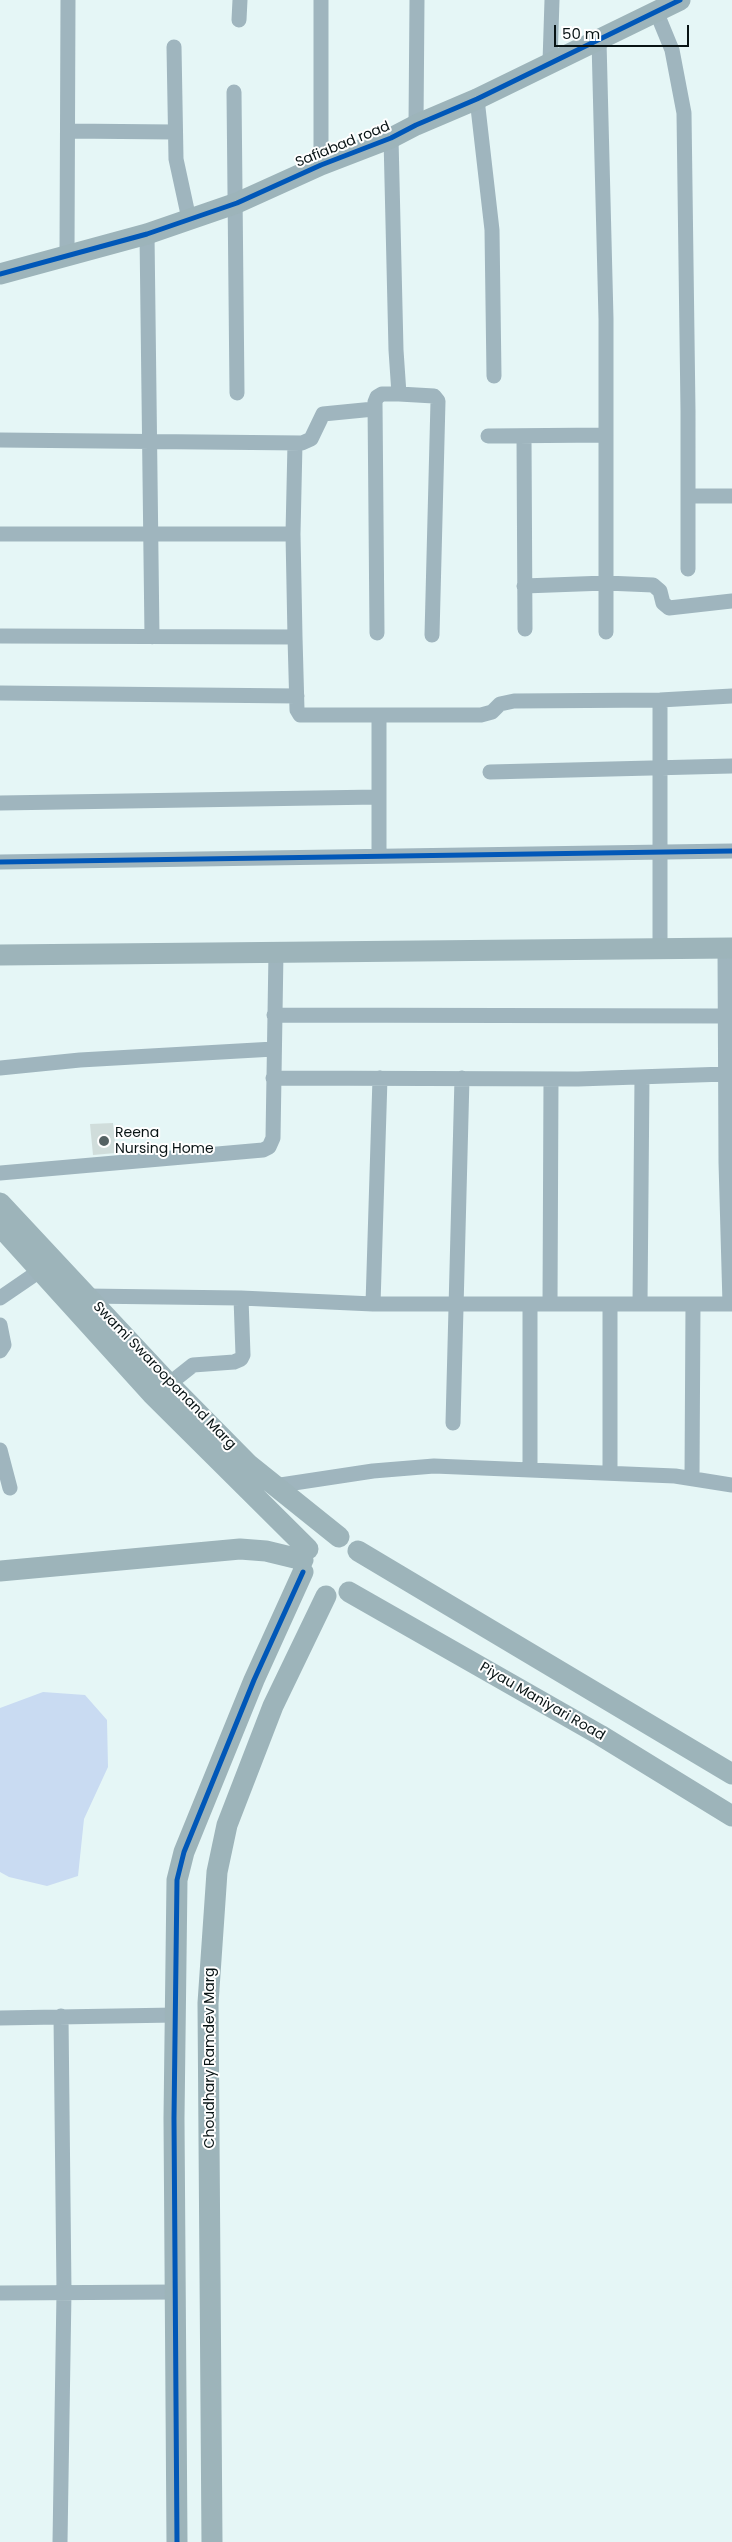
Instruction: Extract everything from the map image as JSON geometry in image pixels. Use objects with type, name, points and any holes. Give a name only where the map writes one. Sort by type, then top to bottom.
[{"type":"street","points":[[67,254],[68,0]]},
{"type":"street","points":[[239,20],[240,0]]},
{"type":"street","points":[[321,0],[322,165]]},
{"type":"street","points":[[416,125],[417,0]]},
{"type":"street","points":[[550,62],[552,0]]},
{"type":"street","name":"Safiabad road","points":[[0,274],[67,254],[147,234],[237,203],[477,100],[550,62],[599,41],[680,0]]},
{"type":"street","points":[[656,11],[672,50],[684,113],[688,569]]},
{"type":"street","points":[[599,41],[606,319],[606,632]]},
{"type":"street","points":[[174,47],[174,132],[176,159],[189,219]]},
{"type":"street","points":[[234,92],[237,203],[237,392]]},
{"type":"street","points":[[477,100],[492,230],[494,376]]},
{"type":"street","points":[[68,131],[174,132]]},
{"type":"street","points":[[391,138],[396,350],[399,394]]},
{"type":"street","points":[[147,234],[152,637]]},
{"type":"street","points":[[378,633],[374,409],[377,397],[382,394],[399,394],[434,396],[438,401],[432,635]]},
{"type":"street","points":[[0,440],[295,443],[306,442],[311,439],[323,414],[374,409]]},
{"type":"street","points":[[488,436],[606,434]]},
{"type":"street","points":[[524,436],[525,629]]},
{"type":"street","points":[[295,443],[293,534],[296,696],[297,710],[300,715],[379,717],[481,715],[492,712],[500,704],[514,701],[660,700],[732,696]]},
{"type":"street","points":[[688,496],[732,496]]},
{"type":"street","points":[[0,534],[293,534]]},
{"type":"street","points":[[524,586],[606,583],[653,585],[660,591],[665,606],[669,608],[732,601]]},
{"type":"street","points":[[0,636],[295,637]]},
{"type":"street","points":[[0,693],[296,696]]},
{"type":"street","points":[[660,700],[660,949]]},
{"type":"street","points":[[379,717],[379,856]]},
{"type":"street","points":[[490,772],[732,766]]},
{"type":"street","points":[[0,803],[378,797]]},
{"type":"street","points":[[0,862],[732,851]]},
{"type":"street","points":[[0,955],[729,948],[726,1074],[729,1141],[731,1304],[373,1304],[241,1298],[86,1296]]},
{"type":"street","points":[[0,1173],[263,1150],[269,1147],[273,1138],[276,952]]},
{"type":"street","points":[[274,1015],[726,1016]]},
{"type":"street","points":[[0,1068],[80,1060],[274,1050]]},
{"type":"street","points":[[273,1078],[551,1078],[726,1074]]},
{"type":"street","points":[[640,1304],[642,1077]]},
{"type":"street","points":[[373,1304],[380,1078]]},
{"type":"street","points":[[453,1423],[462,1078]]},
{"type":"street","points":[[550,1304],[551,1078]]},
{"type":"street","name":"Swami Swaroopanand Marg","points":[[0,1203],[169,1384],[248,1464],[339,1537]]},
{"type":"street","name":"Swami Swaroopanand Marg","points":[[0,1226],[305,1560]]},
{"type":"street","points":[[0,1298],[41,1270]]},
{"type":"street","points":[[169,1384],[193,1365],[234,1362],[241,1358],[243,1355],[241,1298]]},
{"type":"street","points":[[530,1304],[530,1470]]},
{"type":"street","points":[[610,1304],[610,1473]]},
{"type":"street","points":[[692,1477],[693,1304]]},
{"type":"street","points":[[0,1326],[4,1346],[0,1351]]},
{"type":"street","points":[[0,1450],[10,1488]]},
{"type":"street","points":[[274,1486],[417,1467],[692,1477],[732,1485]]},
{"type":"street","points":[[177,2542],[176,1880],[184,1852],[305,1560],[317,1541],[328,1537],[339,1537],[350,1542],[358,1551],[363,1562],[362,1573],[358,1584],[349,1592],[338,1597],[326,1596],[316,1592],[308,1583],[305,1560]]},
{"type":"street","points":[[0,1571],[240,1549],[266,1551],[305,1560]]},
{"type":"street","points":[[358,1551],[732,1774]]},
{"type":"street","name":"Piyau Maniyari Road","points":[[349,1592],[600,1735],[732,1816]]},
{"type":"street","name":"Choudhary Ramdev Marg","points":[[212,2542],[208,2003],[217,1872],[227,1825],[273,1706],[326,1596]]},
{"type":"street","points":[[0,2018],[175,2015]]},
{"type":"street","points":[[60,2542],[64,2292],[62,2016]]},
{"type":"street","points":[[0,2293],[177,2292]]},
{"type":"water","points":[[43,1692],[85,1695],[107,1720],[108,1767],[84,1819],[78,1876],[47,1886],[9,1877],[0,1872],[0,1708]]},
{"type":"building","points":[[113,1123],[116,1153],[93,1155],[90,1124]]},
{"type":"cycle path","points":[[0,274],[147,234],[237,203],[321,165],[391,138],[416,125],[477,99],[680,0]]},
{"type":"cycle path","points":[[0,862],[732,851]]},
{"type":"cycle path","points":[[177,2542],[174,2118],[177,1880],[184,1852],[254,1680],[303,1572]]},
{"type":"place","name":"Reena Nursing Home","points":[[104,1141]]}]
